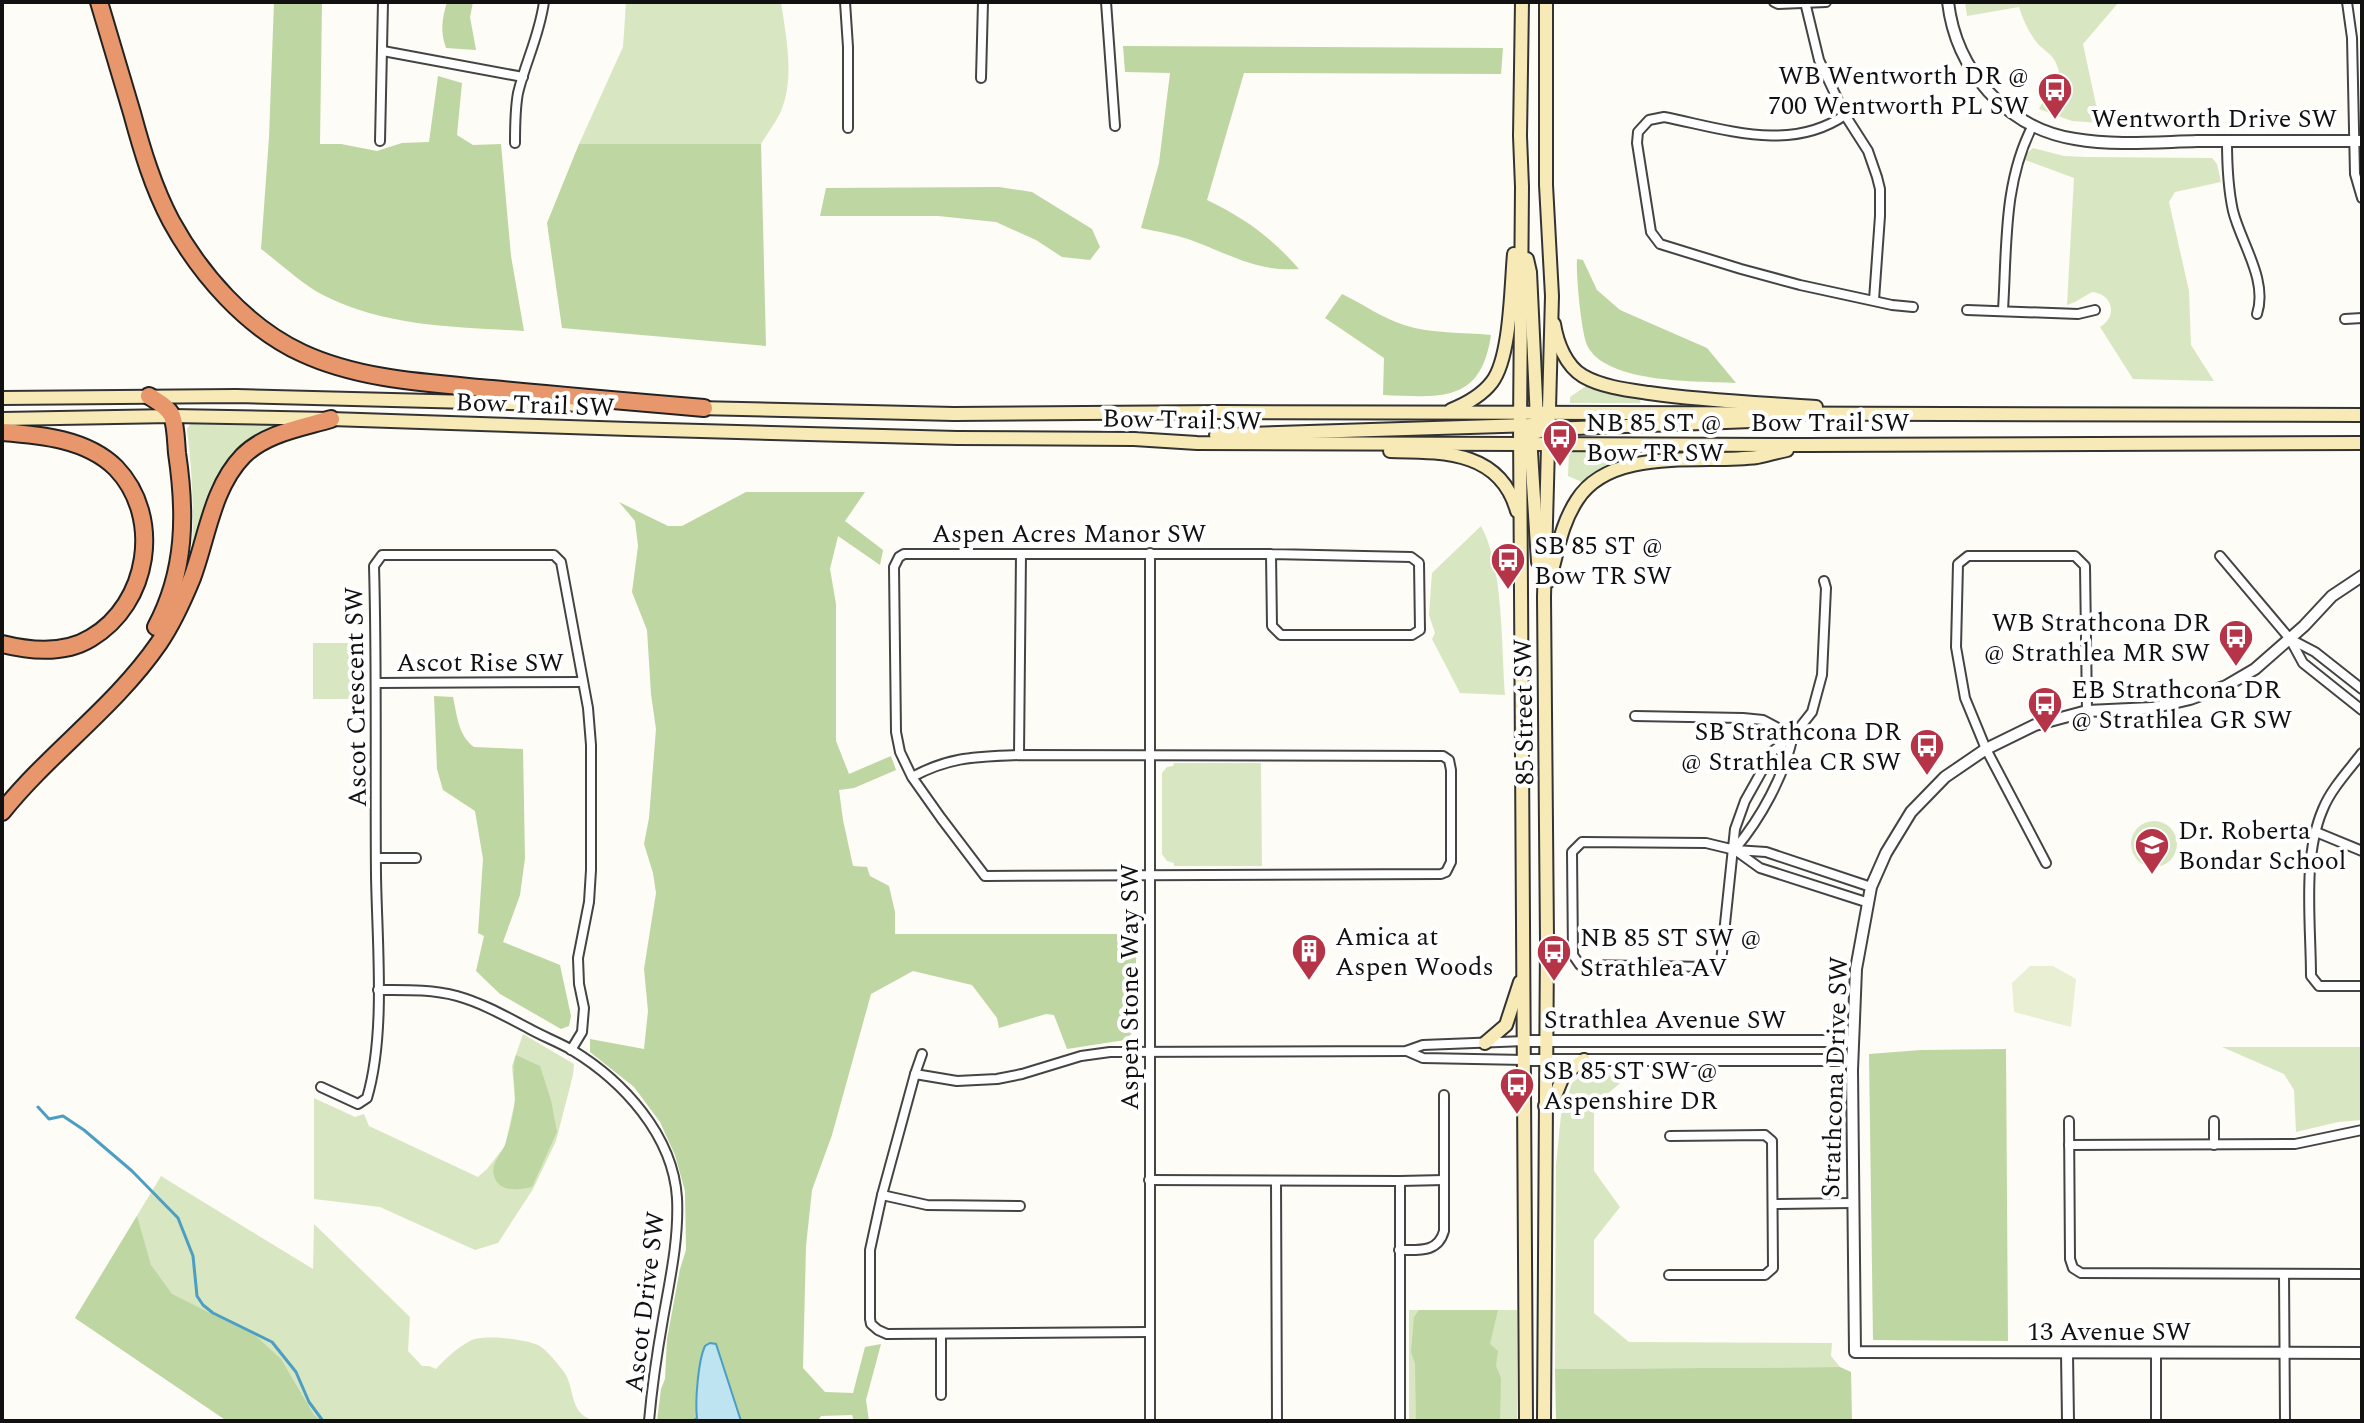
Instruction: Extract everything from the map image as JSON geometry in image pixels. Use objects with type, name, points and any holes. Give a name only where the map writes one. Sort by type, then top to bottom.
[{"type":"highway","points":[[99,2],[142,148],[170,219],[217,287],[279,341],[324,362],[417,382],[704,408]]},
{"type":"highway","points":[[123,688],[164,612],[179,559],[184,526],[183,491],[172,416],[149,396]]},
{"type":"highway","points":[[2,812],[123,688],[160,642],[182,601],[221,490],[241,458],[278,434],[331,419]]},
{"type":"highway","points":[[2,432],[60,439],[86,448],[115,467],[133,490],[144,519],[146,549],[139,579],[126,604],[110,623],[91,638],[69,647],[46,650],[2,644]]},
{"type":"main road","name":"85 Street SW","points":[[1522,2],[1522,238],[1532,427],[1548,443],[1544,597],[1547,940],[1544,1421]]},
{"type":"main road","name":"85 Street SW","points":[[1526,1421],[1520,521],[1552,296],[1546,185],[1546,2]]},
{"type":"main road","points":[[1520,93],[1545,93]]},
{"type":"main road","points":[[1442,413],[1464,404],[1484,390],[1499,370],[1522,207]]},
{"type":"main road","points":[[1552,296],[1555,329],[1569,363],[1581,375],[1600,383],[1671,396],[1865,410],[1890,415]]},
{"type":"main road","name":"Bow Trail SW","points":[[2,398],[328,398],[954,414],[1442,413],[1532,427]]},
{"type":"main road","name":"Bow Trail SW","points":[[1890,415],[2362,415]]},
{"type":"main road","points":[[1134,439],[1890,415]]},
{"type":"main road","name":"Bow Trail SW","points":[[2,419],[172,416],[331,419],[1197,443],[1532,427]]},
{"type":"main road","points":[[1532,427],[1545,692]]},
{"type":"main road","points":[[1197,443],[1257,449],[1463,456],[1485,466],[1501,480],[1515,504],[1520,521]]},
{"type":"main road","name":"Bow Trail SW","points":[[1548,443],[2362,443]]},
{"type":"main road","points":[[1544,597],[1562,528],[1577,499],[1598,478],[1630,466],[1757,457],[1806,445]]},
{"type":"main road","points":[[1485,1043],[1506,1025],[1524,972]]},
{"type":"main road","points":[[1545,1106],[1555,1096],[1564,1074],[1584,1060]]},
{"type":"street","points":[[380,141],[383,2]]},
{"type":"street","points":[[515,143],[516,107],[541,27],[544,2]]},
{"type":"street","points":[[845,2],[848,128]]},
{"type":"street","points":[[981,78],[983,2]]},
{"type":"street","points":[[1106,2],[1115,126]]},
{"type":"street","points":[[1774,2],[1826,2]]},
{"type":"street","name":"Wentworth Drive SW","points":[[1948,2],[1958,45],[1970,70],[1988,93],[2033,125],[2062,136],[2093,141],[2358,141]]},
{"type":"street","points":[[2347,2],[2358,141],[2355,174],[2362,198]]},
{"type":"street","points":[[1806,3],[1819,60],[1845,115],[1868,151],[1880,189],[1874,300]]},
{"type":"street","points":[[383,51],[523,77]]},
{"type":"street","points":[[1845,115],[1817,130],[1780,137],[1664,117],[1649,120],[1638,132],[1637,143],[1653,237],[1665,245],[1800,285],[1913,307]]},
{"type":"street","points":[[2003,310],[2010,191],[2020,153],[2033,125]]},
{"type":"street","points":[[2227,141],[2231,200],[2257,278],[2260,299],[2257,314]]},
{"type":"street","points":[[1967,310],[2078,314],[2095,310]]},
{"type":"street","points":[[2345,319],[2362,318]]},
{"type":"street","name":"Aspen Acres Manor SW","points":[[1149,874],[985,876],[912,777],[900,752],[896,732],[894,567],[904,554],[910,553],[1271,554],[1414,558],[1419,563],[1420,630],[1412,635],[1281,635],[1272,626],[1271,554]]},
{"type":"street","name":"Aspen Stone Way SW","points":[[1150,553],[1150,1421]]},
{"type":"street","points":[[1019,755],[1021,554]]},
{"type":"street","name":"Ascot Crescent SW","points":[[321,1087],[358,1104],[367,1098],[374,1074],[378,990],[374,566],[382,555],[554,555],[561,562],[588,708],[591,745],[591,870],[589,902],[578,958],[584,1008],[582,1032],[571,1050]]},
{"type":"street","points":[[2046,863],[1986,749],[1965,698],[1956,647],[1958,564],[1968,556],[2075,556],[2081,560],[2085,566],[2087,711]]},
{"type":"street","points":[[2220,556],[2290,639],[2303,663],[2362,710]]},
{"type":"street","name":"Strathcona Drive SW","points":[[1855,1352],[1852,1060],[1856,969],[1871,887],[1886,853],[1911,812],[1945,777],[1986,749],[2035,725],[2087,711],[2152,708],[2226,686],[2255,669],[2304,626],[2332,596],[2362,576]]},
{"type":"street","points":[[1824,581],[1822,675],[1812,712],[1793,736],[1773,751],[1745,801],[1735,829],[1735,850],[1721,962],[1712,967],[1580,965],[1573,955],[1572,852],[1582,842],[1706,843],[1735,850],[1766,852],[1871,887]]},
{"type":"street","points":[[2290,639],[2315,652],[2362,689]]},
{"type":"street","name":"Ascot Rise SW","points":[[377,683],[583,682]]},
{"type":"street","points":[[1635,716],[1763,720],[1793,736]]},
{"type":"street","points":[[1735,850],[1750,831],[1788,759],[1793,736]]},
{"type":"street","points":[[2362,753],[2323,807],[2311,864],[2311,976],[2319,986],[2362,986]]},
{"type":"street","points":[[912,777],[928,768],[960,758],[1019,755],[1443,756],[1449,760],[1451,862],[1444,873],[1149,874]]},
{"type":"street","points":[[2316,832],[2362,851]]},
{"type":"street","points":[[1735,850],[1760,868],[1866,902]]},
{"type":"street","points":[[376,858],[416,858]]},
{"type":"street","name":"Ascot Drive SW","points":[[378,990],[423,990],[456,996],[505,1015],[571,1050],[628,1094],[651,1126],[668,1159],[677,1196],[676,1247],[649,1421]]},
{"type":"street","points":[[915,1074],[957,1081],[997,1079],[1081,1056],[1110,1052],[1406,1051],[1423,1045],[1525,1041]]},
{"type":"street","name":"Strathlea Avenue SW","points":[[1525,1041],[1853,1041]]},
{"type":"street","points":[[1406,1051],[1423,1058],[1525,1060]]},
{"type":"street","points":[[922,1054],[882,1195],[870,1250],[868,1311],[871,1324],[887,1334],[1148,1332]]},
{"type":"street","name":"Strathlea Avenue SW","points":[[1525,1060],[1852,1060]]},
{"type":"street","points":[[1399,1250],[1431,1249],[1442,1240],[1444,1095]]},
{"type":"street","points":[[2069,1121],[2070,1259],[2073,1268],[2081,1273],[2362,1274]]},
{"type":"street","points":[[2214,1121],[2214,1145]]},
{"type":"street","points":[[2069,1145],[2295,1144],[2362,1130]]},
{"type":"street","points":[[1669,1275],[1765,1275],[1773,1268],[1772,1141],[1765,1135],[1670,1136]]},
{"type":"street","points":[[1149,1180],[1444,1180]]},
{"type":"street","points":[[1276,1181],[1277,1421]]},
{"type":"street","points":[[1400,1181],[1400,1421]]},
{"type":"street","points":[[882,1195],[927,1205],[1020,1206]]},
{"type":"street","points":[[1773,1204],[1852,1203]]},
{"type":"street","points":[[2284,1274],[2285,1421]]},
{"type":"street","points":[[941,1334],[941,1395]]},
{"type":"street","name":"13 Avenue SW","points":[[1855,1352],[2362,1353]]},
{"type":"street","points":[[2067,1354],[2068,1421]]},
{"type":"street","points":[[2156,1354],[2156,1421]]},
{"type":"green space","points":[[274,2],[322,2],[320,144],[341,144],[377,151],[402,143],[429,142],[438,76],[462,83],[457,135],[473,145],[501,144],[511,256],[524,331],[423,324],[373,314],[317,292],[261,249]]},
{"type":"green space","points":[[447,2],[473,2],[470,17],[476,50],[446,48],[442,25]]},
{"type":"green space","points":[[626,2],[781,2],[788,85],[781,111],[761,144],[579,144],[623,47]]},
{"type":"green space","points":[[1965,2],[2119,2],[2083,44],[2100,123],[2072,121],[2039,109],[2059,71],[2053,58],[2032,35],[2019,7],[1967,16]]},
{"type":"green space","points":[[1123,46],[1503,48],[1501,74],[1244,73],[1207,200],[1257,230],[1299,269],[1285,269],[1259,265],[1189,240],[1141,228],[1159,163],[1170,73],[1125,72]]},
{"type":"green space","points":[[579,144],[761,144],[766,346],[562,328],[547,223]]},
{"type":"green space","points":[[2033,148],[2064,156],[2212,158],[2217,164],[2221,182],[2175,192],[2169,202],[2189,291],[2191,345],[2214,381],[2133,379],[2100,327],[2111,312],[2109,301],[2092,292],[2067,305],[2074,178],[2025,160]]},
{"type":"green space","points":[[999,187],[1032,192],[1092,229],[1100,247],[1090,260],[1062,257],[1036,240],[996,222],[938,216],[820,216],[826,188]]},
{"type":"green space","points":[[1577,259],[1583,260],[1597,290],[1620,310],[1707,348],[1736,383],[1654,378],[1632,374],[1597,358],[1585,338],[1579,303]]},
{"type":"green space","points":[[1342,294],[1404,325],[1491,335],[1478,374],[1455,392],[1423,396],[1383,395],[1384,358],[1325,318]]},
{"type":"green space","points":[[1589,384],[1641,398],[1640,403],[1570,403],[1570,397]]},
{"type":"green space","points":[[195,422],[274,422],[275,427],[243,447],[231,461],[212,494],[194,548],[187,429]]},
{"type":"green space","points":[[1638,450],[1638,455],[1606,466],[1584,483],[1568,476],[1569,451]]},
{"type":"green space","points":[[746,492],[865,492],[845,521],[883,550],[880,565],[838,536],[830,569],[836,604],[836,741],[849,774],[891,756],[896,770],[854,788],[839,790],[853,866],[867,867],[870,876],[889,886],[895,912],[895,934],[1136,934],[1136,1029],[1125,1040],[1067,1049],[1054,1015],[1046,1014],[999,1028],[997,1018],[972,985],[913,971],[871,994],[832,1135],[812,1190],[806,1246],[803,1368],[825,1392],[853,1393],[865,1347],[881,1344],[866,1400],[869,1421],[854,1421],[852,1415],[821,1416],[818,1421],[657,1421],[665,1379],[667,1339],[686,1250],[685,1191],[675,1155],[660,1122],[634,1087],[590,1052],[590,1039],[644,1049],[648,1011],[644,969],[656,893],[644,844],[656,729],[647,630],[632,592],[638,546],[635,521],[619,502],[668,526],[682,526]]},
{"type":"green space","points":[[1481,526],[1498,585],[1505,695],[1460,693],[1432,639],[1435,633],[1429,615],[1432,573]]},
{"type":"green space","points":[[313,643],[366,643],[366,699],[313,699]]},
{"type":"green space","points":[[434,696],[453,697],[461,731],[474,747],[523,749],[525,858],[520,895],[503,942],[560,965],[571,1016],[569,1026],[561,1029],[500,994],[476,971],[484,936],[478,933],[483,859],[475,811],[443,790],[437,769]]},
{"type":"green space","points":[[1174,763],[1261,763],[1262,866],[1174,866],[1174,863],[1167,861],[1162,854],[1162,773]]},
{"type":"green space","points":[[2154,821],[2170,828],[2177,844],[2170,860],[2154,867],[2138,860],[2131,844],[2138,828]]},
{"type":"green space","points":[[2030,966],[2053,966],[2076,979],[2071,1027],[2014,1012],[2012,983]]},
{"type":"green space","points":[[523,1034],[574,1064],[573,1075],[556,1141],[533,1189],[498,1243],[475,1250],[380,1207],[314,1199],[314,1098],[355,1117],[364,1114],[369,1126],[478,1177],[505,1146],[515,1101],[512,1066]]},
{"type":"green space","points":[[2222,1047],[2362,1047],[2362,1120],[2296,1132],[2294,1090],[2284,1074]]},
{"type":"green space","points":[[2006,1049],[2008,1341],[1873,1340],[1869,1054]]},
{"type":"green space","points":[[516,1055],[540,1066],[557,1132],[532,1187],[516,1189],[500,1185],[493,1171],[506,1142],[513,1115]]},
{"type":"green space","points":[[1630,1075],[1594,1105],[1594,1171],[1620,1207],[1594,1240],[1594,1313],[1629,1342],[1832,1343],[1831,1356],[1840,1367],[1555,1369],[1556,1165],[1561,1115],[1572,1083],[1581,1076]]},
{"type":"green space","points":[[161,1176],[313,1269],[314,1224],[410,1317],[408,1351],[422,1366],[436,1369],[456,1350],[476,1339],[503,1338],[538,1345],[564,1372],[581,1413],[596,1421],[227,1421],[75,1318]]},
{"type":"green space","points":[[137,1216],[151,1265],[172,1294],[256,1336],[281,1359],[314,1415],[321,1421],[227,1421],[75,1318]]},
{"type":"green space","points":[[1409,1310],[1517,1310],[1517,1421],[1409,1421]]},
{"type":"green space","points":[[1419,1310],[1498,1310],[1490,1344],[1498,1351],[1496,1366],[1501,1378],[1500,1421],[1416,1421],[1415,1363],[1411,1352],[1414,1317]]},
{"type":"green space","points":[[1840,1367],[1851,1372],[1852,1421],[1556,1421],[1555,1369]]},
{"type":"water","points":[[716,1344],[741,1421],[693,1421],[697,1418],[701,1361],[705,1346]]},
{"type":"waterway","points":[[38,1107],[49,1119],[63,1116],[84,1130],[132,1171],[178,1218],[193,1256],[197,1296],[203,1305],[272,1342],[296,1372],[309,1402],[323,1421]]},
{"type":"place","name":"WB Wentworth DR @ 700 Wentworth PL SW","points":[[2055,121]]},
{"type":"place","name":"NB 85 ST @ Bow TR SW","points":[[1560,468]]},
{"type":"place","name":"SB 85 ST @ Bow TR SW","points":[[1508,591]]},
{"type":"place","name":"WB Strathcona DR @ Strathlea MR SW","points":[[2236,668]]},
{"type":"place","name":"EB Strathcona DR @ Strathlea GR SW","points":[[2045,735]]},
{"type":"place","name":"SB Strathcona DR @ Strathlea CR SW","points":[[1927,777]]},
{"type":"place","name":"Dr. Roberta Bondar School","points":[[2152,876]]},
{"type":"place","name":"Amica at Aspen Woods","points":[[1309,982]]},
{"type":"place","name":"NB 85 ST SW @ Strathlea AV","points":[[1554,983]]},
{"type":"place","name":"SB 85 ST SW @ Aspenshire DR","points":[[1517,1116]]}]
